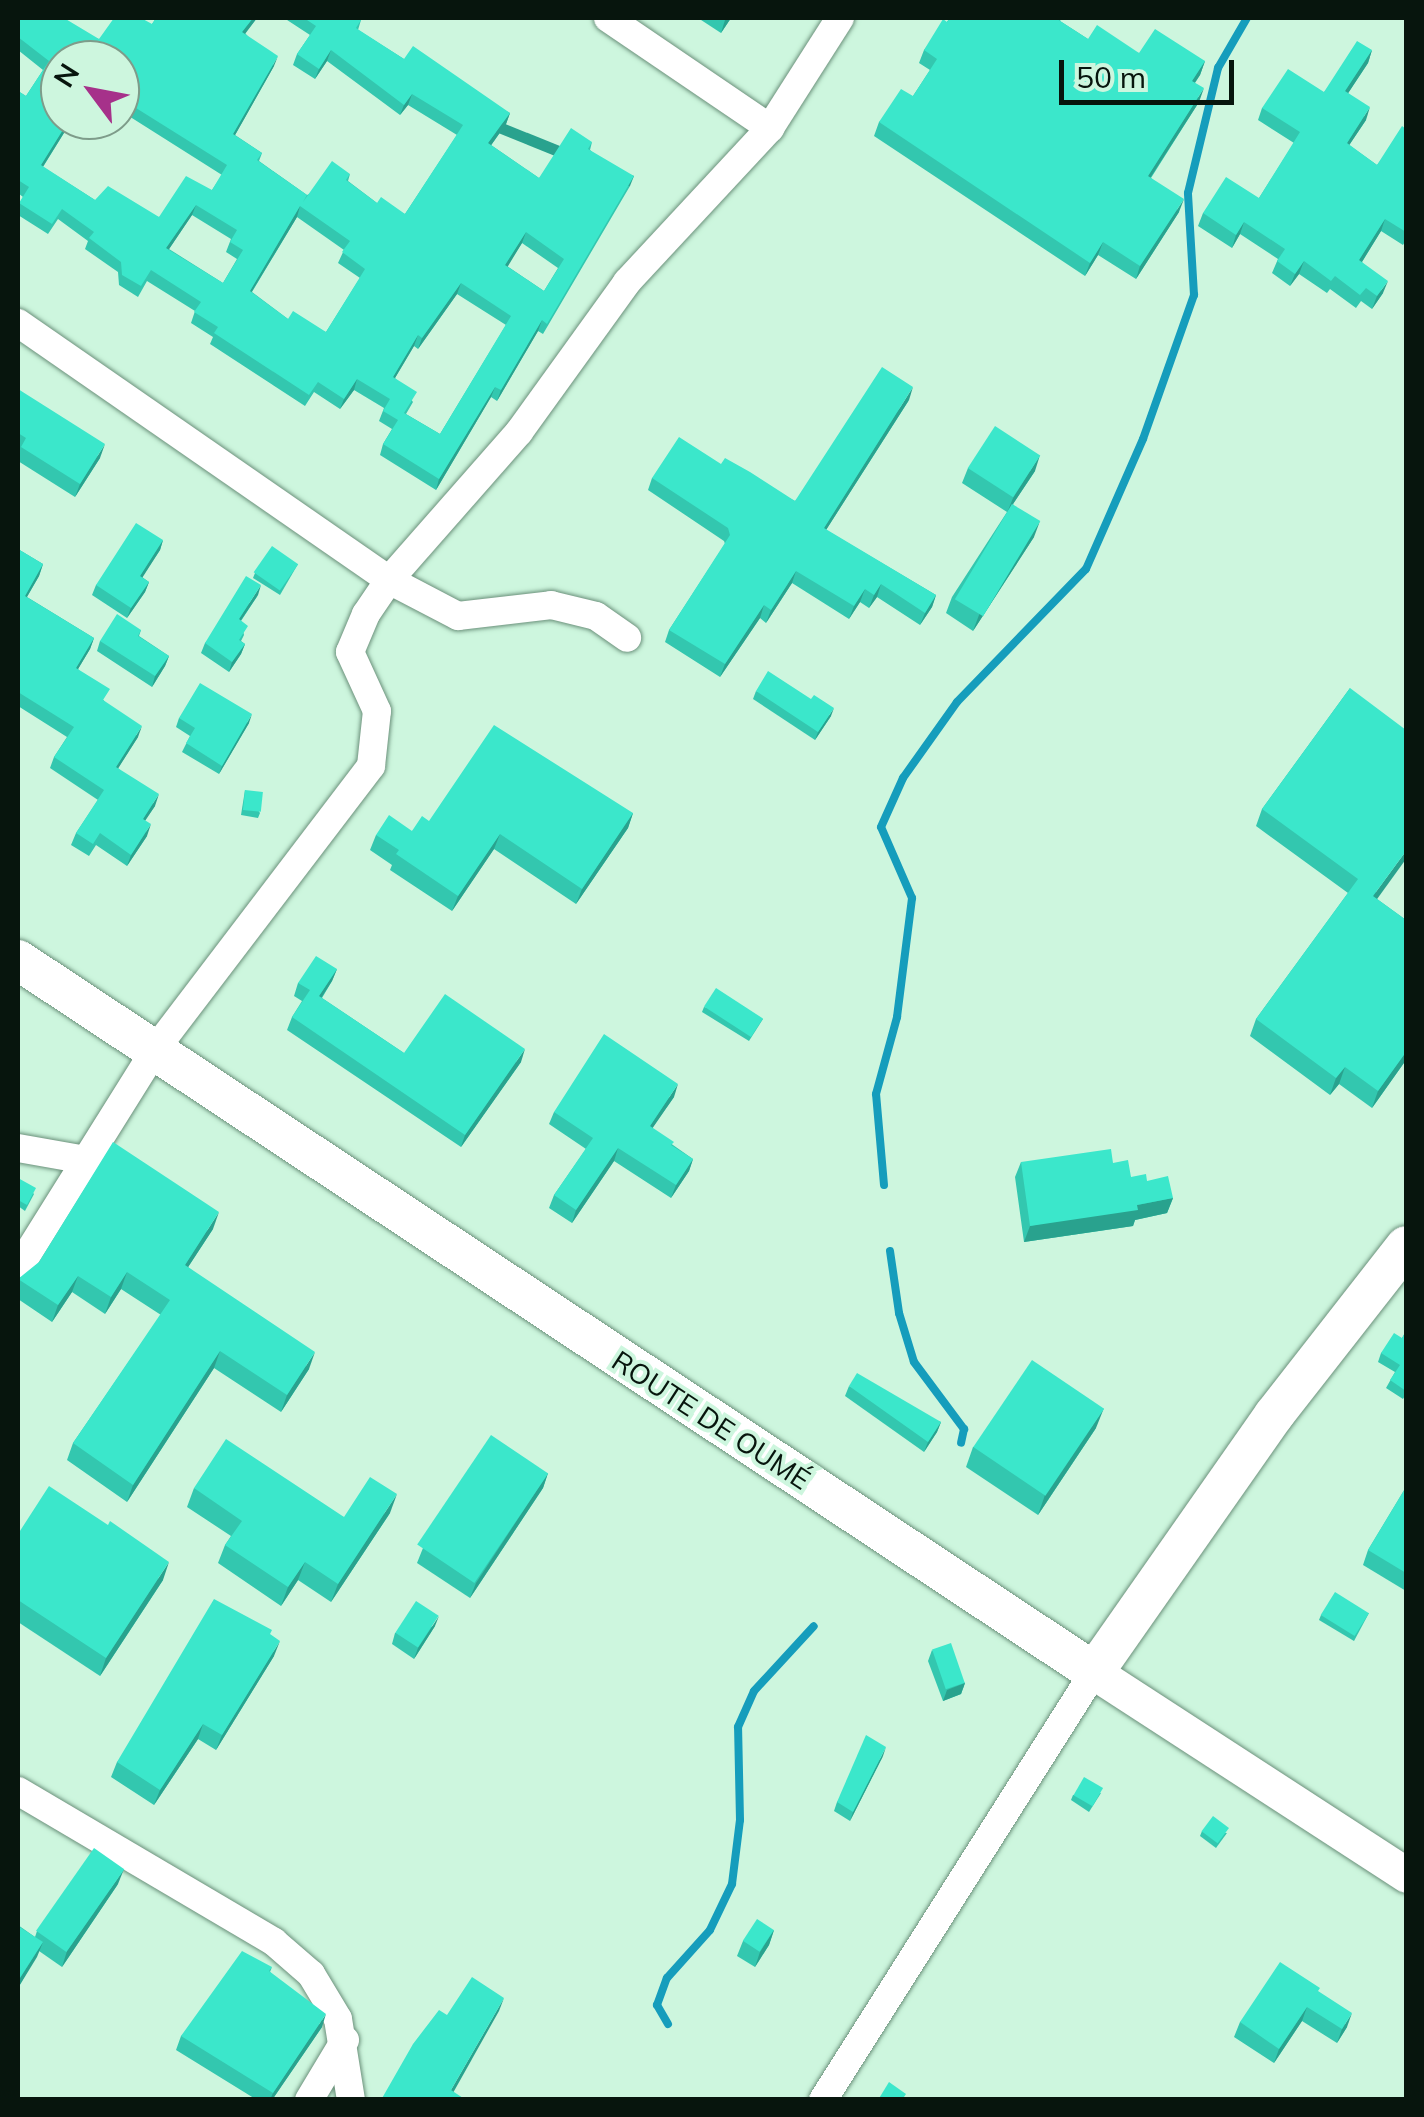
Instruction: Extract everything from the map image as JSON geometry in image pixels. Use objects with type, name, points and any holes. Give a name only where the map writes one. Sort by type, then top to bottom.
[{"type":"main road","name":"ROUTE DE OUMÉ","points":[[18,960],[1094,1672]]},
{"type":"main road","points":[[1094,1672],[1274,1415],[1406,1246]]},
{"type":"street","points":[[608,18],[770,128]]},
{"type":"street","points":[[18,1270],[154,1051],[371,766],[377,711],[350,652],[366,614],[389,580],[519,432],[627,282],[770,128],[840,18]]},
{"type":"street","points":[[18,323],[389,580],[458,616],[550,605],[596,616],[627,638]]},
{"type":"street","points":[[18,1148],[86,1160]]},
{"type":"street","points":[[823,2100],[1094,1672]]},
{"type":"street","name":"ROUTE DE OUMÉ","points":[[1094,1672],[1406,1876]]},
{"type":"street","points":[[18,1792],[274,1942],[311,1974],[338,2019],[345,2040],[352,2100]]},
{"type":"street","points":[[309,2100],[345,2040]]},
{"type":"building","points":[[18,18],[64,18],[99,39],[114,18],[141,18],[152,24],[156,18],[253,18],[242,32],[278,56],[233,134],[262,153],[257,160],[307,195],[303,202],[332,161],[350,174],[346,180],[377,203],[381,197],[405,214],[463,125],[412,94],[404,105],[331,50],[319,69],[297,54],[316,26],[304,18],[357,18],[361,20],[356,28],[404,59],[413,46],[510,113],[488,143],[539,178],[571,128],[592,142],[588,149],[634,176],[547,324],[542,320],[501,390],[495,387],[439,479],[383,444],[398,420],[383,411],[390,399],[357,379],[344,399],[318,382],[309,395],[214,333],[218,327],[194,312],[201,302],[151,270],[141,286],[122,275],[121,262],[89,238],[94,232],[62,209],[52,224],[19,203],[29,187],[18,180],[18,91],[26,96],[40,75],[40,140],[57,140],[41,165],[95,200],[108,186],[159,217],[186,176],[212,190],[227,165],[140,111],[140,40],[40,40],[40,54],[18,37]],"holes":[[[196,205],[237,230],[230,242],[243,250],[223,283],[166,248]],[[300,206],[350,241],[342,252],[365,269],[326,332],[293,311],[288,319],[250,291]],[[526,232],[564,259],[544,291],[505,265]],[[461,283],[511,316],[440,434],[404,413],[417,392],[393,377],[418,335],[422,338]]]},
{"type":"building","points":[[950,18],[1058,18],[1088,39],[1097,25],[1139,53],[1155,29],[1205,61],[1192,81],[1204,88],[1148,176],[1184,199],[1140,266],[1103,242],[1090,263],[879,122],[901,89],[913,96],[937,59],[924,50],[943,19],[947,22]]},
{"type":"building","points":[[1357,41],[1372,50],[1345,91],[1370,107],[1347,143],[1377,165],[1402,126],[1406,129],[1406,232],[1385,219],[1359,260],[1388,281],[1377,296],[1366,288],[1360,295],[1335,276],[1331,281],[1304,261],[1295,274],[1277,261],[1285,249],[1244,222],[1236,235],[1203,213],[1226,177],[1259,198],[1300,132],[1262,108],[1288,69],[1324,92]]},
{"type":"building","points":[[882,367],[913,387],[824,528],[936,595],[925,613],[881,584],[874,595],[865,589],[854,606],[796,571],[771,610],[764,605],[725,664],[669,630],[730,535],[728,528],[652,478],[679,437],[721,464],[725,458],[795,501]]},
{"type":"building","points":[[18,389],[105,444],[80,484],[21,447],[26,438],[18,433]]},
{"type":"building","points":[[995,426],[1040,455],[1013,497],[968,468]]},
{"type":"building","points":[[1012,504],[1040,521],[983,616],[955,599]]},
{"type":"building","points":[[136,523],[163,540],[140,576],[149,582],[131,608],[96,585]]},
{"type":"building","points":[[272,546],[298,564],[280,591],[254,572]]},
{"type":"building","points":[[18,549],[43,564],[25,596],[94,638],[76,668],[110,689],[103,700],[142,726],[116,767],[159,794],[143,819],[151,824],[131,855],[100,833],[93,844],[76,833],[104,790],[54,757],[74,727],[18,692]]},
{"type":"building","points":[[246,576],[261,585],[239,619],[248,626],[239,640],[245,644],[232,662],[205,643]]},
{"type":"building","points":[[117,614],[141,630],[138,636],[169,656],[155,676],[100,641]]},
{"type":"building","points":[[768,671],[811,699],[814,695],[834,708],[818,732],[756,691]]},
{"type":"building","points":[[200,683],[252,714],[222,766],[186,743],[195,728],[179,718]]},
{"type":"building","points":[[1350,688],[1406,730],[1406,851],[1373,896],[1406,920],[1406,1052],[1378,1091],[1345,1067],[1336,1078],[1256,1019],[1358,879],[1262,809]]},
{"type":"building","points":[[494,725],[633,813],[582,889],[500,834],[458,896],[396,854],[399,850],[376,835],[389,815],[412,831],[422,816],[429,821]]},
{"type":"building","points":[[245,790],[263,792],[261,812],[243,810]]},
{"type":"building","points":[[316,956],[337,969],[319,996],[404,1053],[445,994],[525,1049],[465,1135],[292,1017],[310,990],[298,983]]},
{"type":"building","points":[[716,988],[763,1018],[751,1037],[704,1006]]},
{"type":"building","points":[[604,1034],[678,1084],[650,1126],[693,1159],[676,1185],[618,1148],[576,1210],[554,1195],[593,1138],[554,1112]]},
{"type":"building","points":[[113,1142],[219,1212],[185,1265],[315,1352],[287,1395],[220,1351],[133,1485],[73,1443],[170,1300],[127,1272],[111,1297],[78,1276],[58,1305],[18,1279],[39,1262]]},
{"type":"building","points":[[1111,1149],[1113,1163],[1128,1160],[1131,1177],[1146,1174],[1147,1181],[1168,1176],[1173,1198],[1137,1205],[1138,1210],[1030,1226],[1021,1162]]},
{"type":"building","points":[[18,1178],[36,1188],[27,1205],[18,1200]]},
{"type":"building","points":[[1406,1331],[1406,1391],[1390,1380],[1400,1365],[1381,1353],[1394,1333],[1402,1338]]},
{"type":"building","points":[[1032,1360],[1104,1409],[1045,1496],[973,1447]]},
{"type":"building","points":[[857,1373],[941,1422],[928,1442],[849,1386]]},
{"type":"building","points":[[491,1435],[548,1474],[474,1583],[417,1544]]},
{"type":"building","points":[[226,1439],[344,1517],[370,1477],[397,1494],[338,1584],[305,1562],[288,1587],[225,1545],[242,1521],[194,1488]]},
{"type":"building","points":[[49,1486],[108,1525],[110,1521],[169,1562],[106,1658],[18,1600],[18,1534]]},
{"type":"building","points":[[1406,1487],[1406,1573],[1368,1550]]},
{"type":"building","points":[[1335,1592],[1369,1613],[1355,1636],[1321,1615]]},
{"type":"building","points":[[214,1599],[272,1630],[270,1634],[280,1641],[222,1735],[203,1724],[160,1790],[117,1762]]},
{"type":"building","points":[[416,1601],[439,1616],[418,1648],[395,1633]]},
{"type":"building","points":[[951,1643],[965,1683],[946,1689],[932,1650]]},
{"type":"building","points":[[866,1735],[886,1747],[853,1812],[837,1802]]},
{"type":"building","points":[[1084,1777],[1103,1788],[1093,1806],[1074,1795]]},
{"type":"building","points":[[1213,1816],[1229,1828],[1218,1843],[1202,1831]]},
{"type":"building","points":[[94,1848],[124,1869],[66,1952],[36,1931]]},
{"type":"building","points":[[757,1919],[774,1930],[760,1952],[743,1941]]},
{"type":"building","points":[[18,1926],[43,1942],[18,1981]]},
{"type":"building","points":[[242,1951],[272,1967],[269,1971],[326,2014],[273,2093],[181,2036]]},
{"type":"building","points":[[1280,1962],[1352,2013],[1342,2029],[1307,2007],[1279,2049],[1240,2022]]},
{"type":"building","points":[[472,1977],[504,1998],[451,2090],[466,2100],[381,2100],[413,2044],[439,2010],[447,2015]]},
{"type":"building","points":[[889,2082],[906,2094],[902,2100],[878,2100]]},
{"type":"waterway","points":[[884,1185],[876,1094],[897,1017],[912,898],[881,827],[903,778],[957,702],[1086,569],[1143,439],[1194,295],[1188,193],[1218,68],[1247,18]]},
{"type":"waterway","points":[[890,1251],[899,1313],[914,1362],[964,1429],[961,1443]]},
{"type":"waterway","points":[[668,2024],[657,2005],[667,1978],[710,1930],[732,1884],[740,1820],[738,1727],[754,1691],[814,1626]]}]
